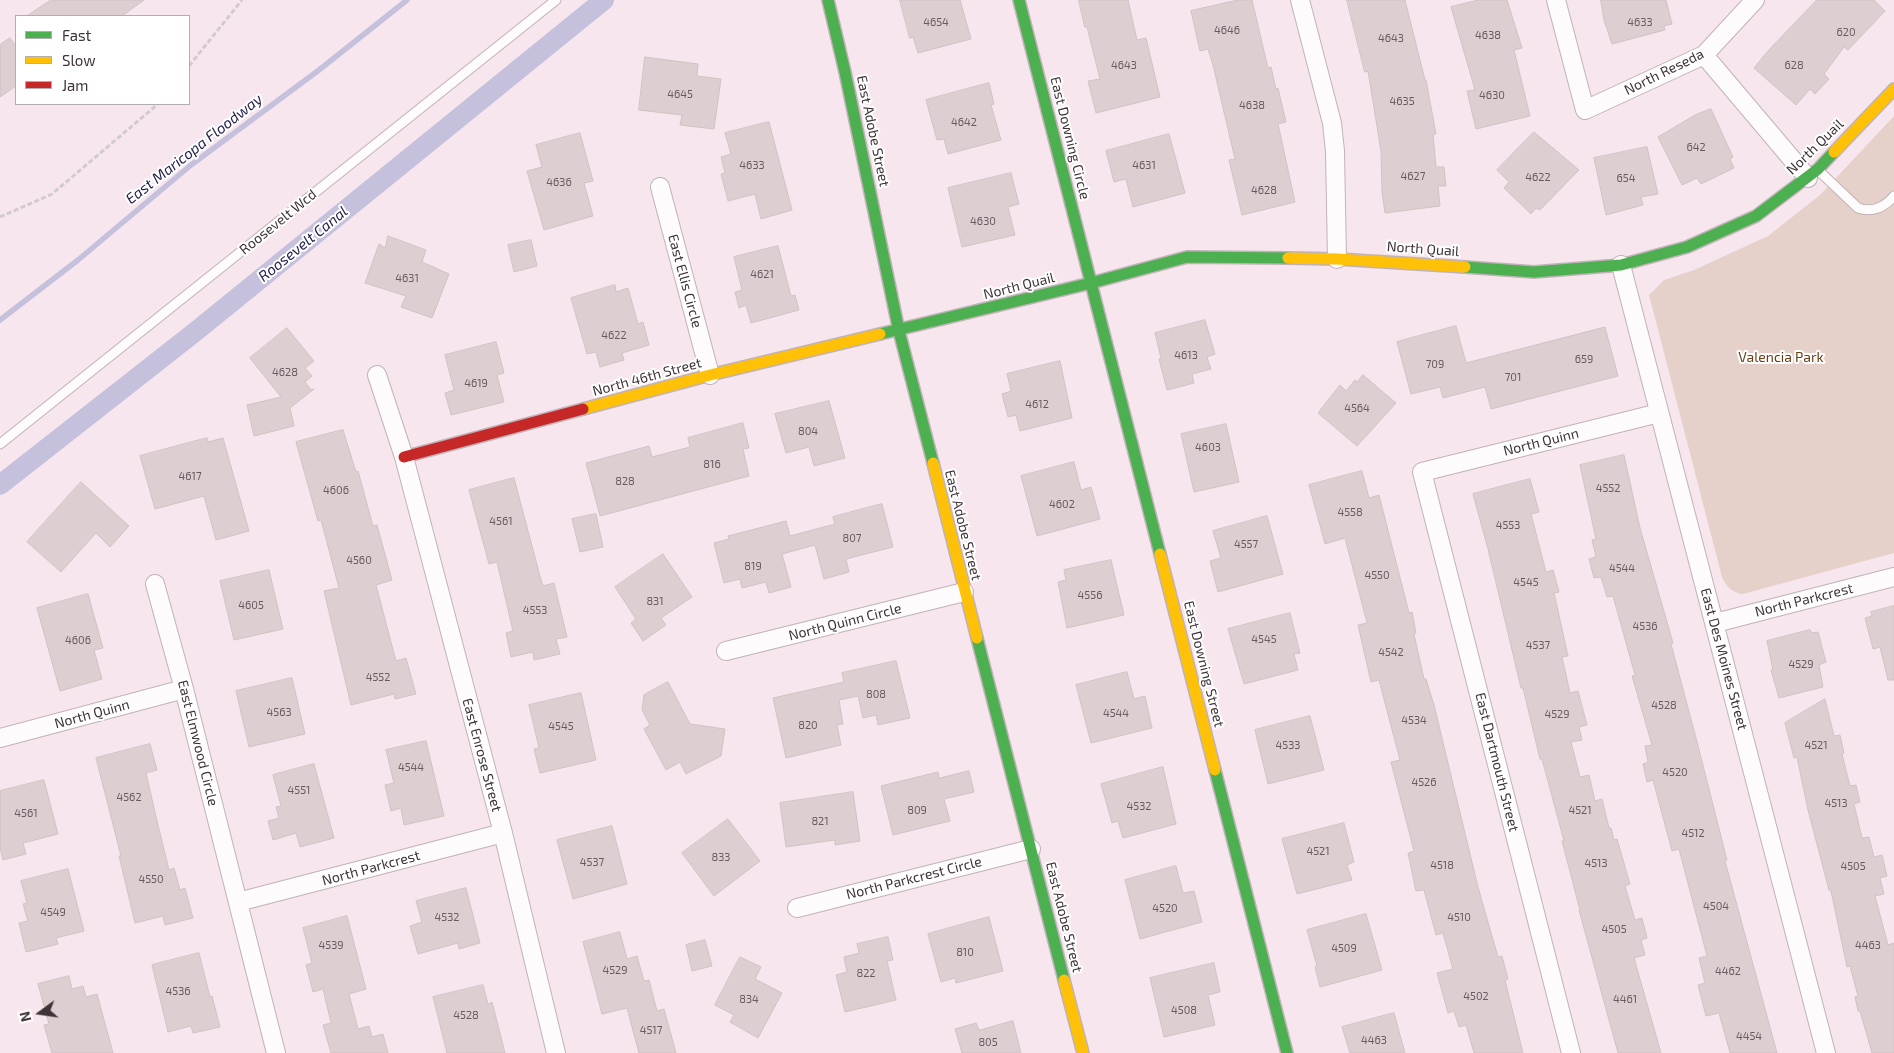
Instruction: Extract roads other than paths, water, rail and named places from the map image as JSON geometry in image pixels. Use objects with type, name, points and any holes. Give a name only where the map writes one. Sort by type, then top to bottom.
[{"type":"street","name":"East Adobe Street","points":[[828,0],[845,72],[899,331],[1083,1053]]},
{"type":"street","name":"East Downing Circle","points":[[1019,0],[1091,283]]},
{"type":"street","points":[[1300,0],[1332,123],[1335,151],[1337,258]]},
{"type":"street","name":"North Reseda","points":[[1556,0],[1585,110],[1704,55],[1755,0]]},
{"type":"street","points":[[1704,55],[1813,174]]},
{"type":"street","name":"North Quail","points":[[899,331],[1187,257],[1337,258],[1534,272],[1620,265],[1687,247],[1756,216],[1813,174],[1894,89]]},
{"type":"street","name":"East Ellis Circle","points":[[660,187],[710,375]]},
{"type":"street","name":"East Des Moines Street","points":[[1620,265],[1826,1053]]},
{"type":"street","name":"East Downing Street","points":[[1091,283],[1287,1053]]},
{"type":"street","name":"North 46th Street","points":[[404,457],[710,375],[899,331]]},
{"type":"street","name":"East Enrose Street","points":[[377,375],[404,457],[503,833],[556,1053]]},
{"type":"street","name":"North Quinn","points":[[1422,472],[1659,412]]},
{"type":"street","name":"East Dartmouth Street","points":[[1422,472],[1571,1053]]},
{"type":"street","name":"North Parkcrest","points":[[1715,623],[1894,577]]},
{"type":"street","name":"East Elmwood Circle","points":[[155,584],[184,690],[276,1053]]},
{"type":"street","name":"North Quinn Circle","points":[[726,651],[964,592]]},
{"type":"street","name":"North Quinn","points":[[0,738],[184,690]]},
{"type":"street","name":"North Parkcrest","points":[[238,902],[503,833]]},
{"type":"street","name":"North Parkcrest Circle","points":[[797,908],[1031,849]]},
{"type":"lane","name":"Roosevelt Wcd","points":[[0,444],[556,0]]},
{"type":"lane","points":[[1813,174],[1858,208],[1867,211],[1889,202],[1894,196]]},
{"type":"waterway","name":"East Maricopa Floodway","points":[[0,320],[78,260],[191,165],[319,70],[407,0]]},
{"type":"waterway","name":"Roosevelt Canal","points":[[0,485],[195,332],[604,0]]},
{"type":"park label","name":"Valencia Park","points":[[1781,357]]}]
